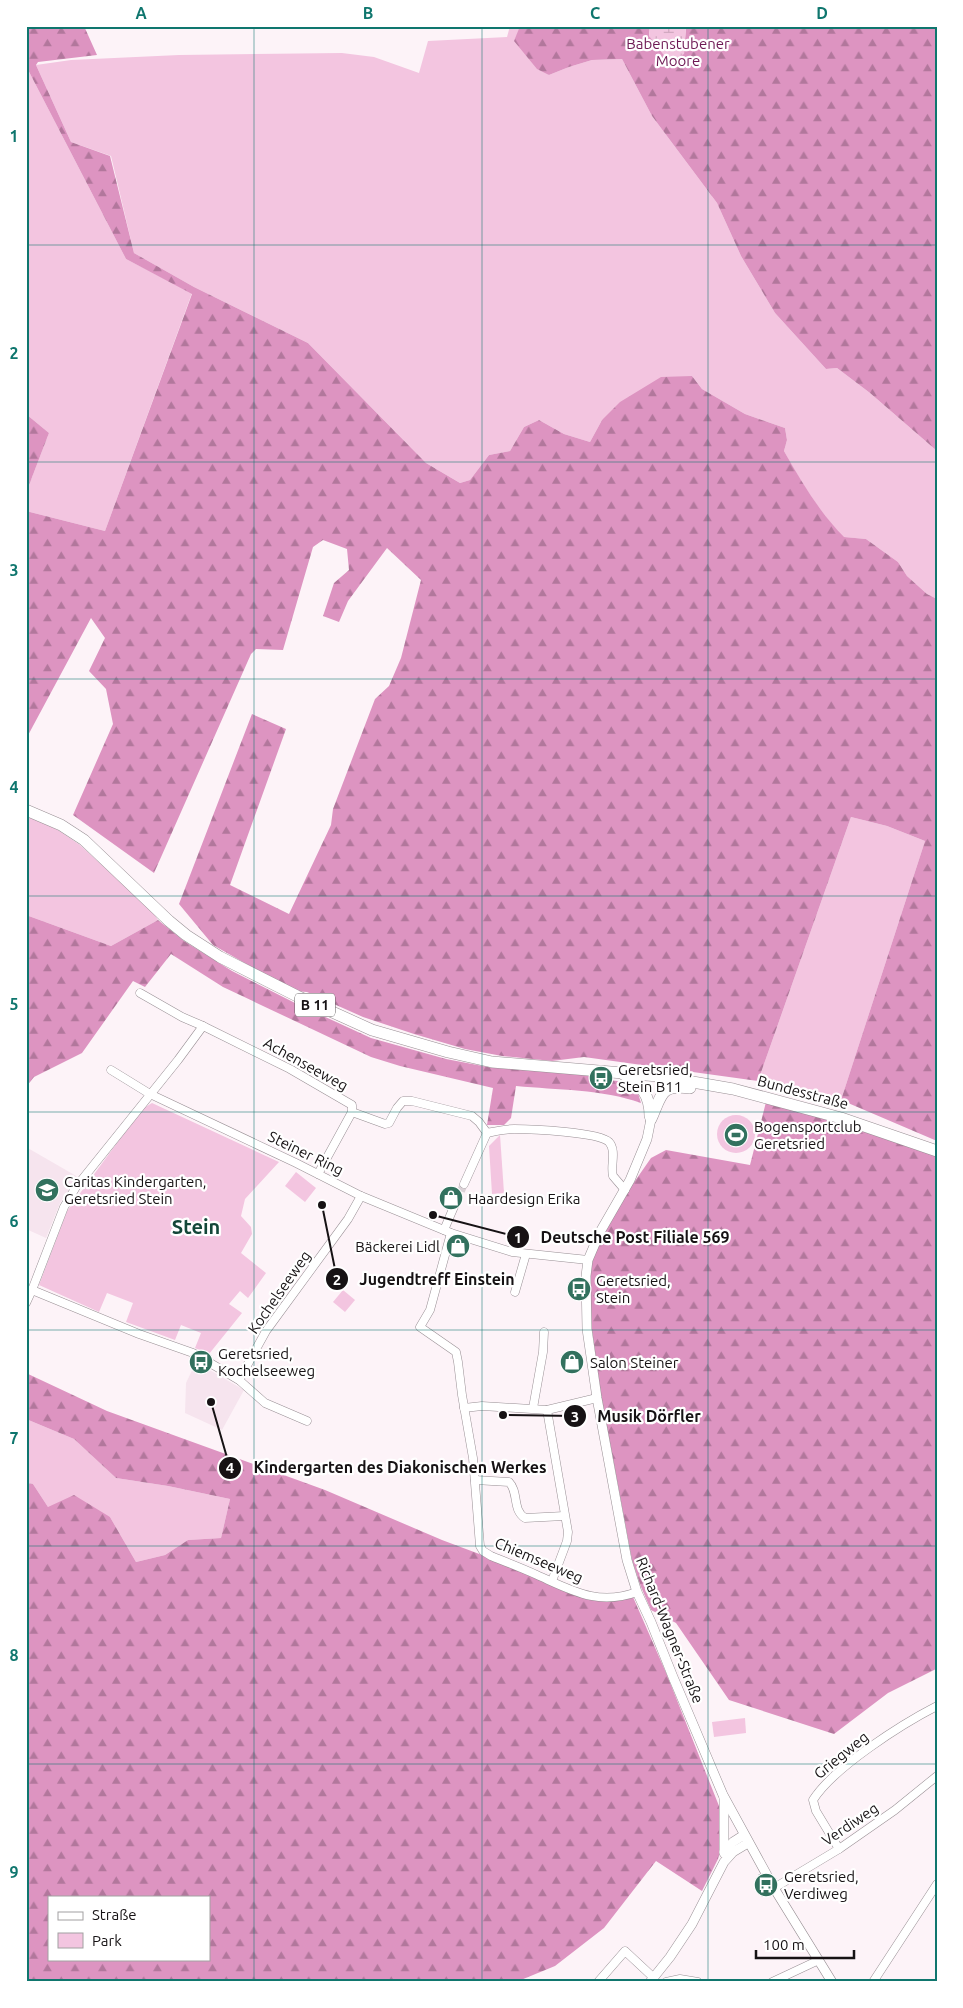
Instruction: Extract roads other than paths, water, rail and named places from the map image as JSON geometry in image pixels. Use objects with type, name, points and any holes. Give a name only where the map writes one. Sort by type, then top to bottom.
[{"type":"main road","name":"B 11","points":[[26,810],[61,826],[84,840],[186,935],[250,973],[372,1030],[448,1052],[492,1062],[658,1076]]},
{"type":"main road","points":[[619,1072],[636,1082],[646,1093],[649,1100],[650,1119]]},
{"type":"main road","points":[[650,1119],[658,1076]]},
{"type":"main road","name":"Bundesstraße","points":[[658,1076],[722,1087],[841,1118],[937,1151]]},
{"type":"main road","points":[[650,1119],[663,1092],[670,1087],[704,1091],[722,1087]]},
{"type":"street","name":"Achenseeweg","points":[[140,993],[182,1017],[290,1069],[352,1104],[352,1112],[318,1174]]},
{"type":"street","points":[[26,1303],[64,1206],[76,1187],[203,1026]]},
{"type":"street","name":"Steiner Ring","points":[[112,1070],[150,1094],[361,1196],[448,1232],[500,1249],[526,1254],[588,1260]]},
{"type":"street","points":[[352,1112],[385,1124],[389,1122],[403,1102],[412,1101],[472,1116],[487,1133]]},
{"type":"street","name":"Richard-Wagner-Straße","points":[[650,1119],[647,1139],[625,1190],[600,1232],[588,1260],[586,1276],[586,1317],[597,1398],[627,1560],[637,1592],[723,1795],[774,1888],[832,1982]]},
{"type":"street","points":[[487,1133],[513,1129],[564,1132],[604,1139],[610,1143],[613,1149],[612,1176],[625,1190]]},
{"type":"street","points":[[464,1184],[487,1133]]},
{"type":"street","name":"Kochelseeweg","points":[[238,1380],[266,1331],[348,1219],[361,1196]]},
{"type":"street","points":[[448,1232],[456,1202]]},
{"type":"street","name":"Chiemseeweg","points":[[448,1232],[430,1310],[420,1327],[456,1352],[475,1480],[479,1540],[483,1550],[491,1556],[587,1596],[605,1599],[621,1598],[637,1592]]},
{"type":"street","points":[[516,1292],[526,1254]]},
{"type":"street","points":[[32,1290],[126,1329],[193,1353],[238,1380],[265,1403],[307,1421]]},
{"type":"street","points":[[533,1408],[543,1352],[544,1332]]},
{"type":"street","points":[[464,1408],[482,1406],[547,1410],[597,1398]]},
{"type":"street","points":[[547,1410],[564,1516],[567,1524],[567,1541],[552,1581]]},
{"type":"street","points":[[475,1480],[509,1482],[515,1492],[518,1512],[524,1518],[564,1516]]},
{"type":"street","name":"Griegweg","points":[[839,1849],[816,1811],[813,1800],[821,1788],[883,1740],[937,1706]]},
{"type":"street","name":"Verdiweg","points":[[774,1888],[839,1849],[895,1810],[937,1776]]},
{"type":"street","points":[[721,1866],[724,1853],[723,1795]]},
{"type":"street","points":[[724,1853],[729,1846],[746,1839]]},
{"type":"street","points":[[658,1979],[692,1924],[721,1866],[746,1839]]},
{"type":"street","points":[[873,1982],[937,1884]]},
{"type":"street","points":[[598,1982],[625,1951],[658,1979],[680,1979],[698,1982]]},
{"type":"street","points":[[772,1982],[820,1960]]},
{"type":"tunnel","points":[[456,1202],[464,1184]]},
{"type":"place","name":"Geretsried, Stein B11","points":[[601,1078]]},
{"type":"place","name":"Bogensportclub Geretsried","points":[[736,1135]]},
{"type":"place","name":"Caritas Kindergarten, Geretsried Stein","points":[[47,1190]]},
{"type":"place","name":"Haardesign Erika","points":[[451,1198]]},
{"type":"place","name":"Jugendtreff Einstein","points":[[322,1205]]},
{"type":"place","name":"Deutsche Post Filiale 569","points":[[433,1215]]},
{"type":"place","name":"Bäckerei Lidl","points":[[458,1246]]},
{"type":"place","name":"Geretsried, Stein","points":[[579,1289]]},
{"type":"place","name":"Geretsried, Kochelseeweg","points":[[201,1362]]},
{"type":"place","name":"Salon Steiner","points":[[572,1362]]},
{"type":"place","name":"Kindergarten des Diakonischen Werkes","points":[[211,1402]]},
{"type":"place","name":"Musik Dörfler","points":[[503,1415]]},
{"type":"place","name":"Geretsried, Verdiweg","points":[[766,1885]]},
{"type":"district","name":"Stein","points":[[196,1226]]},
{"type":"park label","name":"Babenstubener Moore","points":[[678,52]]}]
